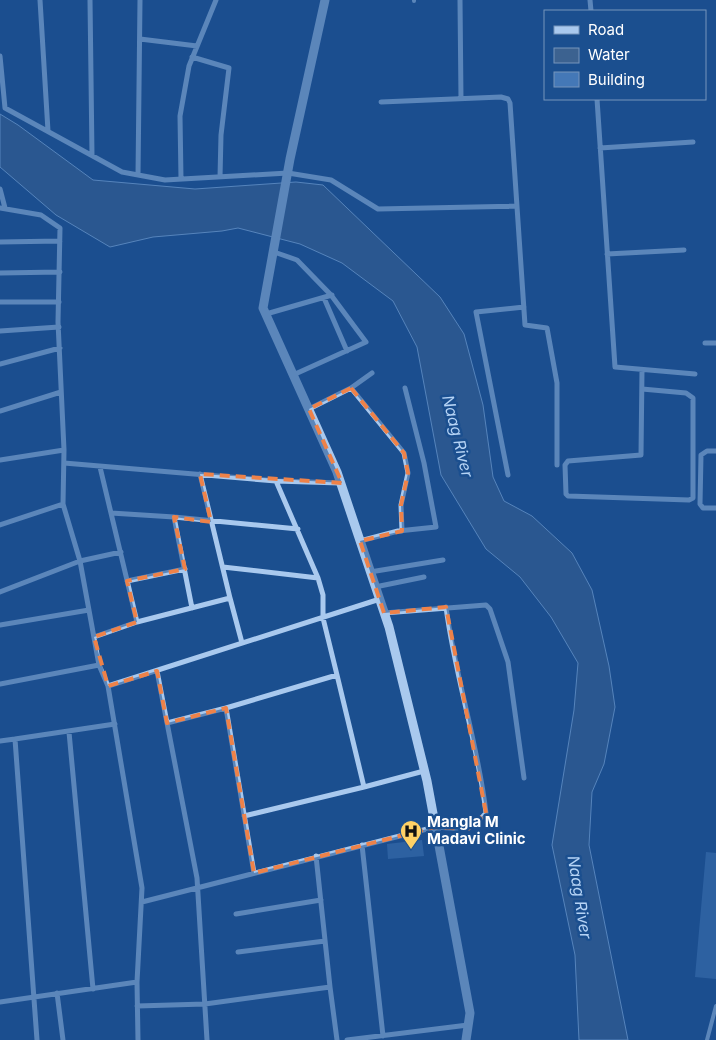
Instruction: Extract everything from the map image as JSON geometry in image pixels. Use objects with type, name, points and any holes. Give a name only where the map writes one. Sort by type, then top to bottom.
[{"type":"street","points":[[40,0],[48,131]]},
{"type":"street","points":[[90,0],[92,155]]},
{"type":"street","points":[[138,175],[140,0]]},
{"type":"street","points":[[181,179],[180,116],[192,57],[216,0]]},
{"type":"street","points":[[325,0],[288,173],[264,308],[340,483],[380,599],[424,771],[435,827],[470,1013],[466,1040]]},
{"type":"street","points":[[460,0],[461,99]]},
{"type":"street","points":[[140,39],[197,46]]},
{"type":"street","points":[[0,56],[5,108],[122,172],[165,180],[288,173],[331,180],[378,209],[516,206]]},
{"type":"street","points":[[192,57],[229,68],[220,177]]},
{"type":"street","points":[[381,102],[501,97],[508,99],[510,103],[525,325],[547,328],[557,383],[557,465]]},
{"type":"street","points":[[597,100],[615,367],[695,374]]},
{"type":"street","points":[[600,148],[693,142]]},
{"type":"street","points":[[0,190],[3,208],[41,215],[60,228],[58,327],[64,450],[63,504],[80,562],[99,665],[108,686],[141,878],[138,1040]]},
{"type":"street","points":[[0,242],[60,241]]},
{"type":"street","points":[[274,250],[297,260],[332,296],[366,342],[293,374]]},
{"type":"street","points":[[607,254],[684,250]]},
{"type":"street","points":[[0,273],[60,272]]},
{"type":"street","points":[[266,314],[332,296]]},
{"type":"street","points":[[324,298],[347,351]]},
{"type":"street","points":[[0,302],[59,302]]},
{"type":"street","points":[[508,474],[476,312],[524,307]]},
{"type":"street","points":[[0,331],[58,327]]},
{"type":"street","points":[[705,343],[716,343]]},
{"type":"street","points":[[0,364],[60,348]]},
{"type":"street","points":[[642,370],[642,389],[642,455],[568,461],[566,464],[566,494],[568,496],[689,500],[693,498],[693,398],[686,393],[642,389]]},
{"type":"street","points":[[309,409],[351,388],[372,373]]},
{"type":"street","points":[[351,388],[404,453],[408,473],[401,505],[402,531]]},
{"type":"street","points":[[360,541],[402,531],[433,528],[437,524],[405,388]]},
{"type":"street","points":[[0,411],[61,392]]},
{"type":"street","points":[[0,460],[64,450]]},
{"type":"street","points":[[716,451],[707,451],[701,455],[700,504],[703,508],[716,508]]},
{"type":"street","points":[[64,463],[276,480],[340,483]]},
{"type":"street","points":[[100,467],[137,622]]},
{"type":"street","points":[[200,474],[242,643]]},
{"type":"street","points":[[276,480],[298,529],[323,595],[323,618],[364,787]]},
{"type":"street","points":[[0,525],[63,504]]},
{"type":"street","points":[[111,513],[298,529]]},
{"type":"street","points":[[174,517],[192,608]]},
{"type":"street","points":[[0,592],[80,562],[120,552]]},
{"type":"street","points":[[370,572],[443,560]]},
{"type":"street","points":[[223,567],[318,578]]},
{"type":"street","points":[[127,581],[184,569]]},
{"type":"street","points":[[376,587],[424,577]]},
{"type":"street","points":[[94,637],[137,622],[230,598]]},
{"type":"street","points":[[108,686],[380,599]]},
{"type":"street","points":[[384,614],[446,607],[486,605],[490,609],[508,662],[524,778]]},
{"type":"street","points":[[142,902],[435,827],[468,829],[486,813],[482,776],[452,652],[446,607]]},
{"type":"street","points":[[0,625],[89,610]]},
{"type":"street","points":[[0,684],[99,665]]},
{"type":"street","points":[[157,671],[198,887],[207,1040]]},
{"type":"street","points":[[167,723],[226,708],[337,675]]},
{"type":"street","points":[[226,708],[254,873]]},
{"type":"street","points":[[0,741],[115,724]]},
{"type":"street","points":[[69,732],[92,989]]},
{"type":"street","points":[[15,739],[37,1040]]},
{"type":"street","points":[[244,816],[424,771]]},
{"type":"street","points":[[362,845],[383,1036]]},
{"type":"street","points":[[316,856],[337,1040]]},
{"type":"street","points":[[236,914],[321,900]]},
{"type":"street","points":[[238,952],[325,941]]},
{"type":"street","points":[[0,1002],[138,982]]},
{"type":"street","points":[[138,1006],[205,1004],[330,987]]},
{"type":"street","points":[[57,993],[62,1040]]},
{"type":"street","points":[[347,1040],[468,1025]]},
{"type":"lane","points":[[707,1040],[716,1006]]},
{"type":"highlighted area","points":[[351,388],[404,453],[408,473],[401,505],[402,531],[360,541],[384,613],[446,607],[486,813],[468,829],[435,827],[254,873],[226,708],[167,723],[157,671],[108,686],[94,637],[137,622],[127,581],[185,569],[174,517],[211,522],[200,474],[342,483],[309,409]]},
{"type":"water","name":"Naag River","points":[[0,114],[93,180],[195,189],[296,182],[323,185],[440,297],[464,334],[483,405],[493,477],[504,501],[532,516],[572,553],[592,590],[609,666],[615,707],[604,764],[592,792],[589,845],[628,1040],[579,1040],[575,955],[552,845],[574,710],[578,663],[551,617],[520,577],[486,549],[441,475],[417,347],[393,301],[342,263],[300,244],[238,228],[153,237],[110,247],[56,215],[0,167]]},
{"type":"building","points":[[422,840],[424,856],[388,859],[387,844]]},
{"type":"building","points":[[706,852],[716,853],[716,979],[695,977]]},
{"type":"place","name":"Mangla M Madavi Clinic","points":[[411,850]]}]
